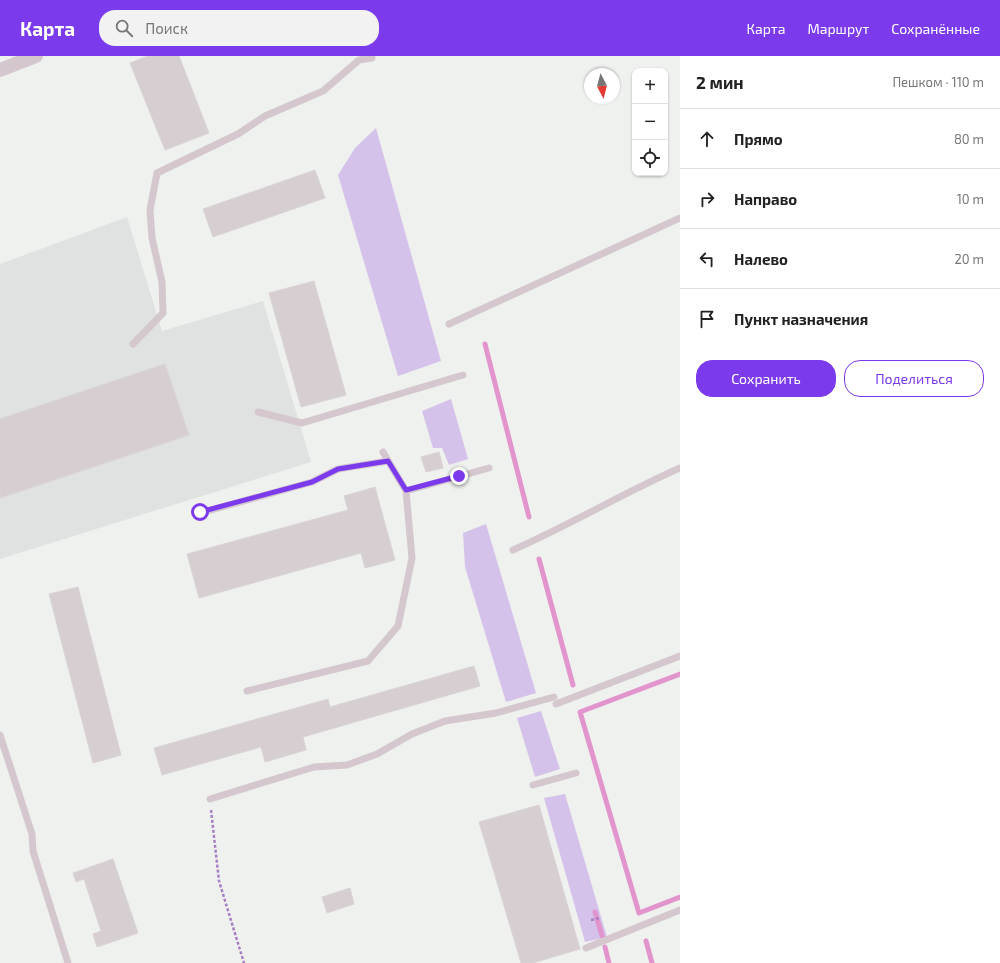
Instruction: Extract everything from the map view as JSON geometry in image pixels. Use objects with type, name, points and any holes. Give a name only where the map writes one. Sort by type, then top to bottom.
[{"type":"street","points":[[0,70],[36,56]]},
{"type":"lane","points":[[134,344],[163,313],[162,282],[152,238],[150,210],[156,173],[238,134],[265,116],[323,91],[359,60],[372,58]]},
{"type":"lane","points":[[449,324],[680,218]]},
{"type":"lane","points":[[258,412],[302,423],[463,375]]},
{"type":"lane","points":[[247,691],[368,661],[398,626],[412,558],[406,490],[383,452]]},
{"type":"lane","points":[[200,512],[312,482],[338,469],[388,461]]},
{"type":"lane","points":[[406,490],[489,468]]},
{"type":"lane","points":[[513,550],[554,532],[651,481],[680,468]]},
{"type":"lane","points":[[556,704],[680,656]]},
{"type":"lane","points":[[210,799],[314,767],[347,765],[377,754],[412,734],[446,721],[496,713],[554,697]]},
{"type":"lane","points":[[0,735],[32,834],[33,851],[68,963]]},
{"type":"lane","points":[[533,785],[576,773]]},
{"type":"lane","points":[[586,948],[680,910]]},
{"type":"path","points":[[210,799],[219,881],[244,963]]},
{"type":"path","points":[[591,920],[599,918]]},
{"type":"shaded area","points":[[376,128],[441,361],[398,376],[338,175],[355,148]]},
{"type":"shaded area","points":[[127,217],[162,331],[263,301],[311,462],[0,559],[0,264]]},
{"type":"shaded area","points":[[451,399],[468,459],[449,465],[442,448],[433,448],[422,411]]},
{"type":"shaded area","points":[[486,524],[536,693],[506,702],[465,567],[463,533]]},
{"type":"shaded area","points":[[541,711],[560,769],[535,777],[517,718]]},
{"type":"shaded area","points":[[565,794],[607,937],[585,942],[544,798]]},
{"type":"building","points":[[148,56],[179,56],[209,133],[165,150],[130,63]]},
{"type":"building","points":[[315,170],[325,198],[213,237],[203,209]]},
{"type":"building","points":[[314,281],[346,395],[301,407],[269,293]]},
{"type":"building","points":[[165,364],[189,435],[0,498],[0,419]]},
{"type":"building","points":[[439,452],[443,468],[426,472],[421,457]]},
{"type":"building","points":[[375,487],[395,560],[365,568],[361,553],[199,598],[187,554],[348,510],[344,496]]},
{"type":"building","points":[[78,587],[121,755],[93,763],[49,594]]},
{"type":"building","points":[[474,666],[480,686],[303,737],[306,750],[265,762],[261,747],[162,775],[154,748],[328,699],[330,707]]},
{"type":"building","points":[[539,805],[580,949],[533,963],[521,963],[479,822]]},
{"type":"building","points":[[113,859],[138,933],[97,947],[93,934],[101,931],[84,879],[76,882],[73,873]]},
{"type":"building","points":[[350,888],[354,904],[327,913],[322,897]]},
{"type":"waterway","points":[[485,344],[529,517]]},
{"type":"waterway","points":[[539,559],[573,685]]},
{"type":"waterway","points":[[680,674],[580,712],[639,913],[680,897]]},
{"type":"waterway","points":[[595,912],[603,939]]},
{"type":"waterway","points":[[646,941],[652,963]]},
{"type":"waterway","points":[[605,947],[609,963]]},
{"type":"route","points":[[200,512],[312,482],[338,469],[388,461],[406,490],[459,476]]}]
